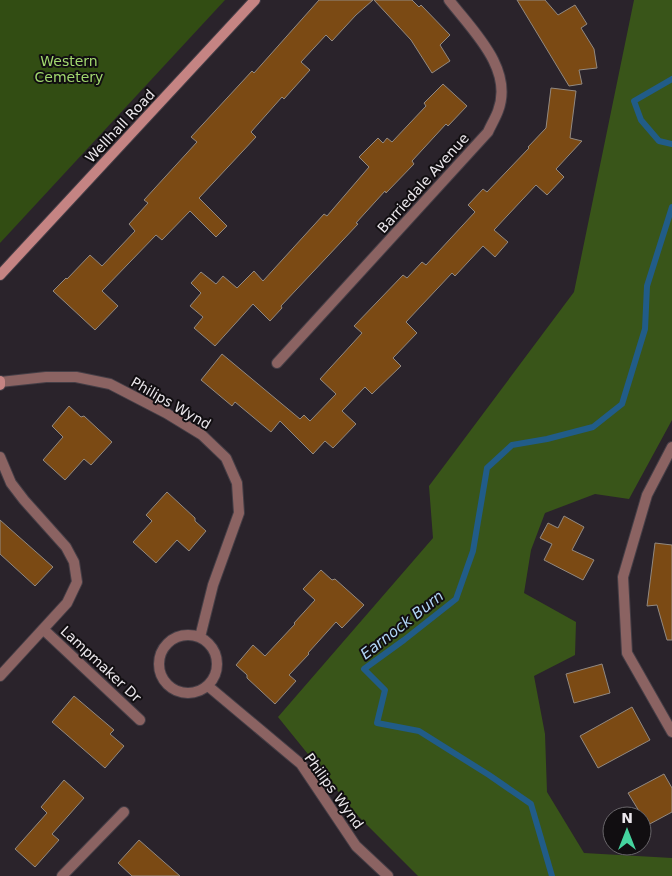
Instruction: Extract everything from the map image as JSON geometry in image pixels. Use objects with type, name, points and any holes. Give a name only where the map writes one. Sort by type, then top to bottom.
[{"type":"street","name":"Wellhall Road","points":[[0,283],[3,273],[255,0]]},
{"type":"street","name":"Barriedale Avenue","points":[[277,363],[488,132],[499,110],[502,89],[498,67],[483,43],[449,0]]},
{"type":"street","name":"Philips Wynd","points":[[0,383],[46,377],[76,377],[110,384],[202,434],[226,458],[237,483],[239,512],[213,585],[200,637]]},
{"type":"street","points":[[672,447],[647,495],[623,577],[627,653],[672,732]]},
{"type":"street","name":"Lampmaker Dr","points":[[0,457],[11,483],[66,547],[74,562],[77,582],[67,603],[0,676]]},
{"type":"street","name":"Lampmaker Dr","points":[[0,476],[11,483]]},
{"type":"street","name":"Lampmaker Dr","points":[[43,629],[140,720]]},
{"type":"street","points":[[191,635],[200,637],[214,651],[217,660],[217,670],[214,679],[200,692],[180,693],[164,682],[158,664],[160,654],[172,639],[191,635]]},
{"type":"street","name":"Philips Wynd","points":[[208,686],[301,764],[356,846],[388,876]]},
{"type":"street","points":[[62,876],[124,812]]},
{"type":"green space","name":"Western Cemetery","points":[[0,0],[225,0],[0,243]]},
{"type":"green space","points":[[634,0],[672,0],[672,420],[629,499],[595,494],[545,513],[531,550],[524,593],[576,622],[575,655],[534,676],[545,734],[547,792],[584,853],[602,854],[602,856],[672,858],[672,876],[418,876],[358,816],[278,717],[433,538],[429,486],[574,292]]},
{"type":"building","points":[[319,0],[373,0],[332,41],[326,35],[301,62],[310,70],[284,99],[282,97],[251,132],[256,137],[199,198],[227,226],[216,237],[190,211],[162,240],[156,235],[102,291],[118,306],[95,330],[53,291],[90,255],[102,266],[135,231],[129,224],[148,203],[144,200],[197,142],[191,137],[252,71],[254,73]]},
{"type":"building","points":[[374,0],[412,0],[419,7],[421,5],[450,35],[440,45],[450,61],[432,73],[411,40]]},
{"type":"building","points":[[517,0],[545,0],[558,15],[575,5],[587,24],[581,28],[594,49],[597,68],[579,70],[582,84],[569,86]]},
{"type":"building","points":[[443,84],[467,106],[448,126],[446,124],[412,161],[414,164],[386,193],[385,191],[356,223],[358,224],[281,306],[282,308],[270,321],[253,304],[215,346],[194,328],[203,317],[190,306],[201,293],[191,283],[201,272],[216,284],[223,276],[237,288],[254,271],[263,281],[324,214],[327,216],[369,167],[359,157],[378,138],[383,143],[387,138],[392,142],[426,106],[424,103]]},
{"type":"building","points":[[551,88],[576,91],[570,138],[582,141],[556,169],[564,177],[547,195],[536,185],[494,230],[508,242],[495,257],[483,246],[455,276],[452,273],[406,322],[417,333],[393,358],[401,366],[372,394],[365,387],[342,411],[356,424],[333,448],[325,441],[313,454],[280,421],[271,432],[235,402],[232,406],[201,380],[222,354],[300,419],[304,415],[310,421],[336,394],[320,379],[362,333],[354,326],[403,275],[407,278],[422,262],[426,265],[475,212],[468,205],[483,189],[487,192],[546,128]]},
{"type":"building","points":[[69,406],[81,417],[84,416],[112,442],[91,465],[84,459],[65,480],[43,460],[63,437],[52,426]]},
{"type":"building","points":[[167,492],[206,531],[189,551],[177,540],[156,563],[133,542],[152,521],[146,515]]},
{"type":"building","points":[[564,516],[584,527],[572,550],[594,560],[583,580],[544,560],[552,544],[540,538],[548,523],[558,528]]},
{"type":"building","points":[[0,520],[53,567],[35,586],[0,554]]},
{"type":"building","points":[[655,543],[672,545],[672,640],[667,640],[657,605],[647,606]]},
{"type":"building","points":[[321,570],[332,580],[335,579],[364,605],[342,628],[336,622],[308,653],[289,675],[296,681],[275,704],[236,665],[253,645],[265,656],[295,624],[315,600],[303,589]]},
{"type":"building","points":[[602,664],[610,693],[574,703],[566,674]]},
{"type":"building","points":[[74,696],[114,730],[110,734],[124,746],[105,768],[52,722]]},
{"type":"building","points":[[632,707],[650,740],[598,768],[580,736]]},
{"type":"building","points":[[664,774],[672,788],[672,812],[652,823],[652,806],[636,806],[628,793]]},
{"type":"building","points":[[64,780],[84,798],[52,834],[59,840],[35,867],[15,849],[47,813],[41,807]]},
{"type":"building","points":[[139,840],[180,876],[132,876],[118,863]]},
{"type":"waterway","name":"Earnock Burn","points":[[672,79],[634,101],[641,120],[659,141],[672,144]]},
{"type":"waterway","name":"Earnock Burn","points":[[552,876],[531,804],[419,731],[377,723],[385,690],[364,669],[456,599],[473,551],[487,468],[512,445],[547,439],[593,427],[622,404],[645,329],[647,286],[672,207]]}]
